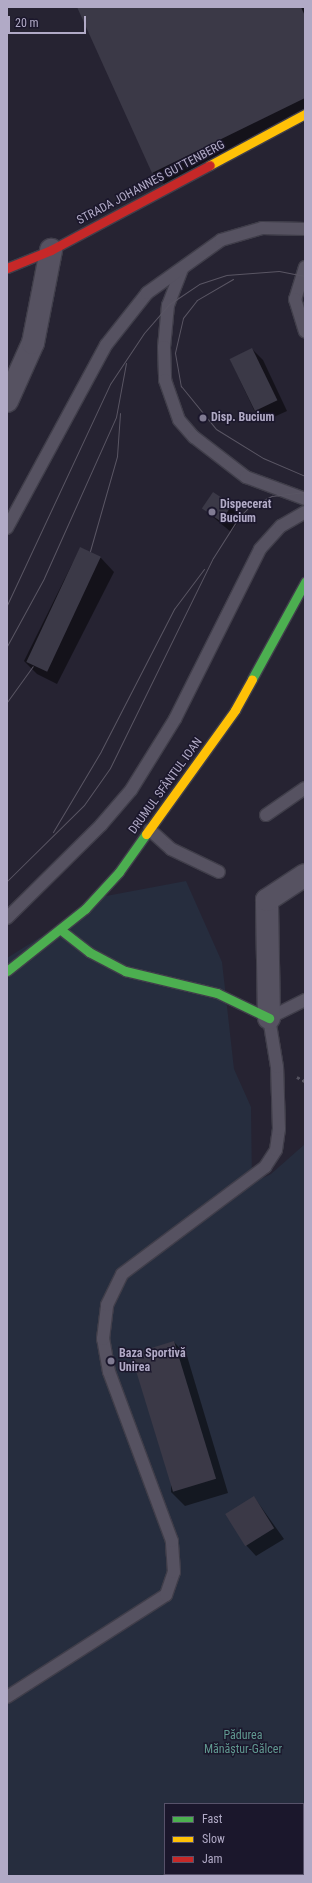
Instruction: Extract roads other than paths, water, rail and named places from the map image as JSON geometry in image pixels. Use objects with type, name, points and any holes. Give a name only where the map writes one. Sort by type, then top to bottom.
[{"type":"street","name":"STRADA JOHANNES GUTTENBERG","points":[[7,268],[51,250],[305,114]]},
{"type":"street","points":[[7,401],[33,344],[51,250]]},
{"type":"street","name":"DRUMUL SFÂNTUL IOAN","points":[[7,971],[61,930],[102,892],[150,830],[235,710],[305,582]]},
{"type":"street","points":[[61,930],[89,952],[125,971],[217,993],[269,1018],[267,900],[305,875]]},
{"type":"lane","points":[[7,528],[106,346],[147,293],[182,269],[204,250],[235,235],[275,227],[305,230]]},
{"type":"lane","points":[[305,267],[295,299],[305,331]]},
{"type":"lane","points":[[182,269],[168,304],[164,347],[165,380],[179,420],[194,437],[246,477],[305,498]]},
{"type":"lane","points":[[7,918],[101,825],[131,790],[175,719],[260,549],[281,526],[305,512]]},
{"type":"lane","points":[[266,815],[305,788]]},
{"type":"lane","points":[[150,830],[171,849],[219,872]]},
{"type":"lane","points":[[7,1697],[166,1595],[171,1584],[175,1556],[172,1541],[109,1372],[103,1339],[107,1305],[122,1274],[265,1167],[276,1150],[279,1129],[277,1067],[269,1018],[305,1000]]},
{"type":"tram line","points":[[7,605],[110,384],[144,333],[168,305],[199,284],[226,275],[279,271],[305,276]]},
{"type":"tram line","points":[[233,279],[197,300],[183,318],[175,353],[181,386],[216,429],[263,458],[305,476]]},
{"type":"tram line","points":[[7,646],[44,578],[116,417],[126,363]]},
{"type":"tram line","points":[[90,551],[117,456],[120,413]]},
{"type":"tram line","points":[[7,881],[84,805],[110,768],[213,558],[239,517],[248,508],[272,496],[305,492]]},
{"type":"tram line","points":[[53,832],[101,751],[174,609],[204,569]]},
{"type":"tram line","points":[[7,702],[33,666]]},
{"type":"place","name":"Disp. Bucium","points":[[203,418]]},
{"type":"place","name":"Dispecerat Bucium","points":[[212,512]]},
{"type":"place","name":"Baza Sportivă Unirea","points":[[111,1361]]},
{"type":"park label","name":"Pădurea Mănăștur-Gălcer","points":[[243,1743]]}]
